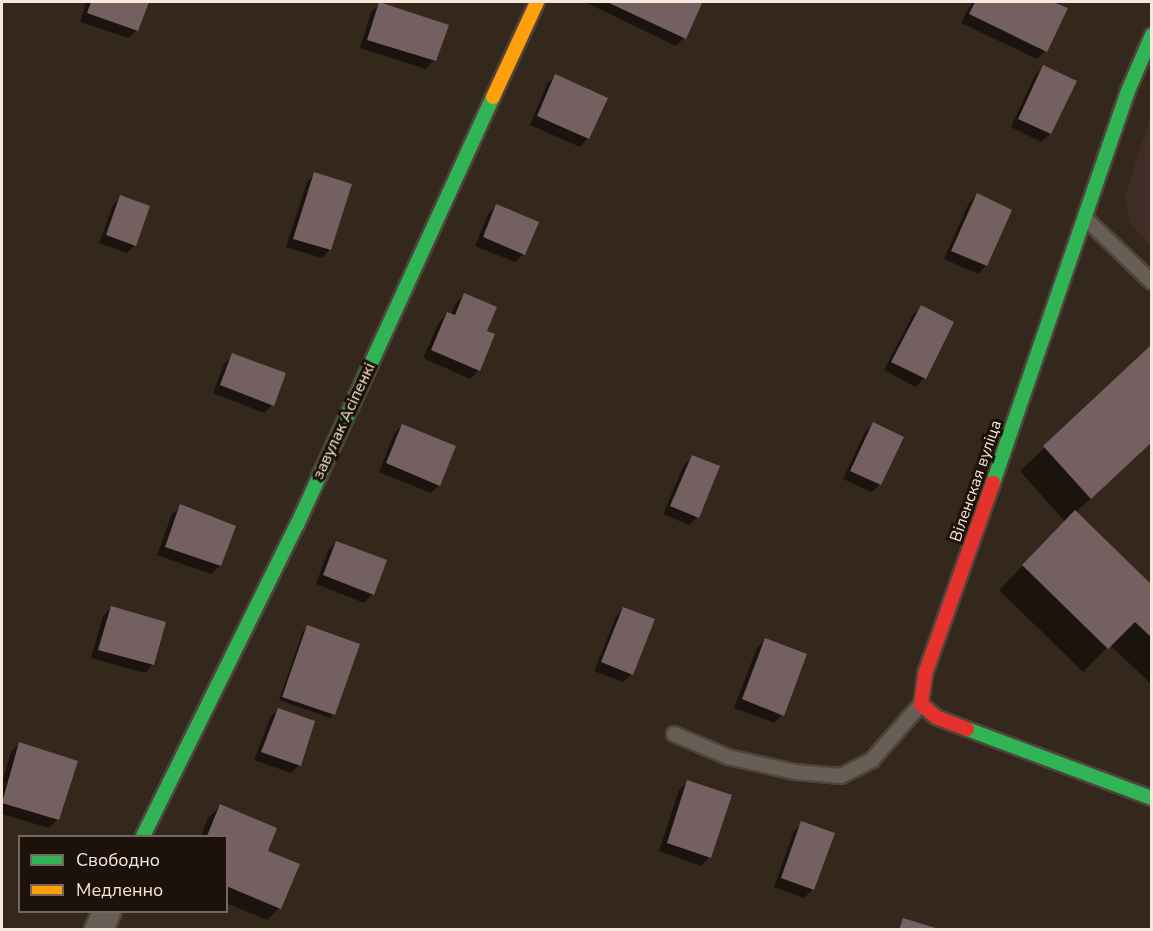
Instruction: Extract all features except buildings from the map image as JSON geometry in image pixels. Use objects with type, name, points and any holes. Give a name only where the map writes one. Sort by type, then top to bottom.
[{"type":"street","name":"завулак Асіпенкі","points":[[144,835],[297,525],[537,2]]},
{"type":"street","name":"Віленская вуліца","points":[[921,705],[925,674],[1086,219],[1128,91],[1152,35]]},
{"type":"street","points":[[921,705],[936,717],[1152,798]]},
{"type":"street","points":[[98,930],[106,913]]},
{"type":"lane","points":[[1086,219],[1152,282]]},
{"type":"lane","points":[[674,734],[728,757],[795,772],[841,776],[872,760],[921,705]]},
{"type":"shaded area","points":[[1151,115],[1151,247],[1130,223],[1125,196]]},
{"type":"traffic: fast","points":[[993,483],[1128,91],[1152,35]]},
{"type":"traffic: fast","points":[[143,835],[297,525],[493,97]]},
{"type":"traffic: fast","points":[[967,729],[1152,798]]},
{"type":"traffic: slow","points":[[493,97],[537,2]]},
{"type":"traffic: jam","points":[[967,729],[936,717],[921,704],[925,674],[993,483]]}]
